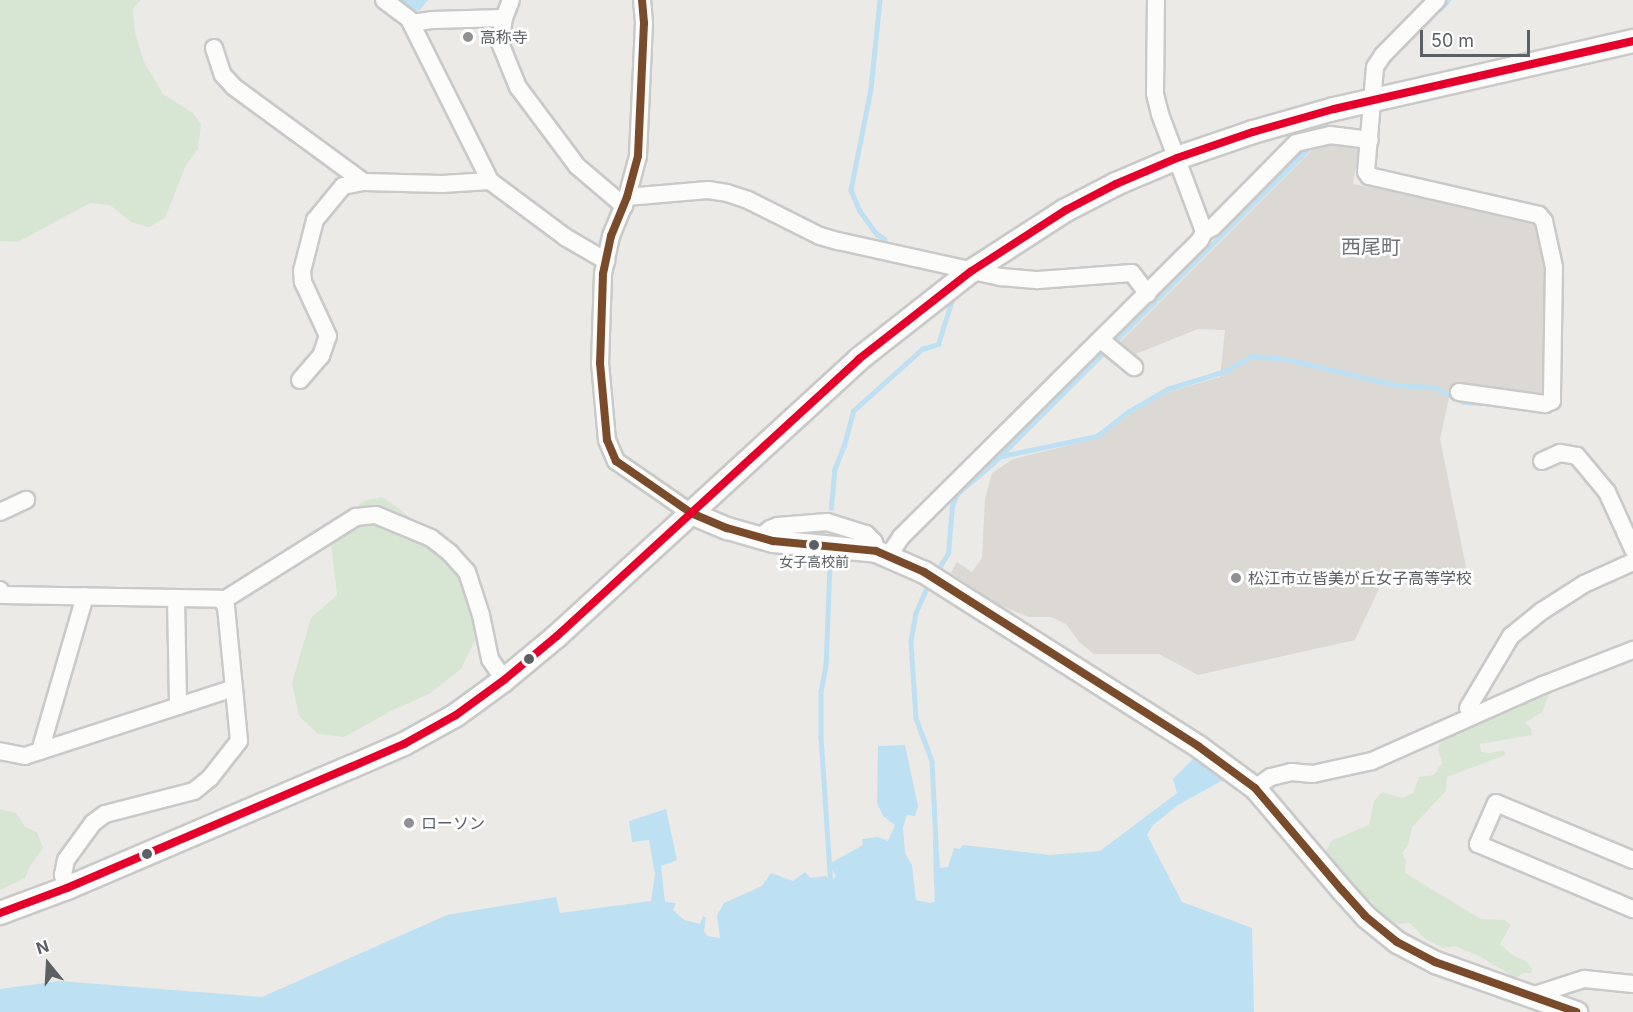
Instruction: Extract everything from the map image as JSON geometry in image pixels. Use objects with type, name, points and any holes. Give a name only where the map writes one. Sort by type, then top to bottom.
[{"type":"main road","points":[[0,913],[67,888],[404,744],[456,715],[504,680],[557,636],[858,359],[970,272],[1066,210],[1116,184],[1177,158],[1252,132],[1370,101],[1633,41]]},
{"type":"street","points":[[384,0],[411,23],[490,181],[565,237],[606,261]]},
{"type":"street","points":[[511,0],[504,18],[500,43],[518,87],[577,166],[625,202],[708,190],[727,193],[748,200],[820,236],[970,272],[1038,280],[1132,273],[1148,294]]},
{"type":"street","points":[[642,0],[644,23],[638,156],[625,202],[611,236],[606,261],[600,363],[607,440],[616,461],[691,513],[759,538],[793,544],[883,553],[924,572],[1198,746],[1255,788],[1365,916],[1397,942],[1435,962],[1576,1012]]},
{"type":"street","points":[[1156,0],[1155,94],[1204,232]]},
{"type":"street","points":[[1437,0],[1379,61],[1372,80],[1370,140],[1365,168],[1369,176],[1534,213],[1544,221],[1554,267],[1552,399],[1545,404],[1459,392]]},
{"type":"street","points":[[411,23],[432,20],[504,18]]},
{"type":"street","points":[[214,48],[223,75],[234,87],[364,182]]},
{"type":"street","points":[[883,553],[1106,345],[1148,294],[1189,254],[1204,232],[1213,226],[1296,143],[1330,135],[1370,140]]},
{"type":"street","points":[[300,380],[321,356],[328,336],[303,282],[302,271],[315,220],[343,186],[364,182],[442,184],[490,181]]},
{"type":"street","points":[[1106,345],[1134,367]]},
{"type":"street","points":[[1542,461],[1560,453],[1577,456],[1607,492],[1633,549]]},
{"type":"street","points":[[0,513],[26,500]]},
{"type":"street","points":[[0,595],[224,600],[356,517],[376,515],[431,538],[450,553],[467,572],[481,615],[490,659],[504,680]]},
{"type":"street","points":[[1468,708],[1511,636],[1576,588],[1633,562]]},
{"type":"street","points":[[40,751],[85,596]]},
{"type":"street","points":[[176,598],[178,706]]},
{"type":"street","points":[[67,888],[63,874],[66,860],[93,824],[105,814],[194,790],[210,778],[239,741],[224,600]]},
{"type":"street","points":[[1255,788],[1271,777],[1291,772],[1313,774],[1372,761],[1544,685],[1633,651]]},
{"type":"street","points":[[0,751],[25,756],[234,688]]},
{"type":"street","points":[[1633,860],[1496,803],[1478,844],[1633,909]]},
{"type":"street","points":[[1531,996],[1584,979],[1633,984]]},
{"type":"shaded area","points":[[1320,142],[1360,144],[1353,184],[1528,217],[1537,226],[1547,267],[1542,395],[1452,384],[1440,439],[1467,572],[1385,576],[1355,640],[1198,675],[1159,654],[1094,654],[1079,642],[1066,624],[1051,617],[1029,617],[996,604],[951,573],[957,562],[972,572],[982,558],[985,499],[992,473],[1013,459],[1098,438],[1133,412],[1168,392],[1220,377],[1225,330],[1198,329],[1136,354],[1118,344]]},
{"type":"green space","points":[[0,0],[141,0],[133,9],[135,32],[144,62],[163,94],[193,113],[201,124],[198,149],[186,165],[165,218],[149,227],[131,222],[110,205],[90,203],[18,242],[0,241]]},
{"type":"green space","points":[[382,497],[400,509],[435,540],[470,594],[475,640],[461,669],[429,694],[391,711],[344,737],[318,734],[299,716],[292,683],[311,618],[337,595],[330,535],[364,501]]},
{"type":"green space","points":[[1551,690],[1542,712],[1525,723],[1531,728],[1532,735],[1480,744],[1481,752],[1504,750],[1506,755],[1447,777],[1446,791],[1412,827],[1408,845],[1402,853],[1406,861],[1405,873],[1481,919],[1504,920],[1511,925],[1500,944],[1512,955],[1526,961],[1532,969],[1531,973],[1523,973],[1516,978],[1479,956],[1454,946],[1443,948],[1425,939],[1410,923],[1396,924],[1379,914],[1371,900],[1363,898],[1323,858],[1331,841],[1369,825],[1374,801],[1382,792],[1402,798],[1413,793],[1419,777],[1434,775],[1442,763],[1438,748],[1444,735],[1482,721]]},
{"type":"green space","points":[[0,809],[16,813],[25,827],[37,832],[43,848],[30,866],[25,878],[0,890]]},
{"type":"water","points":[[396,0],[428,0],[419,11],[403,6]]},
{"type":"water","points":[[905,745],[918,806],[915,816],[907,815],[903,827],[905,853],[912,865],[916,900],[929,903],[939,901],[934,886],[933,840],[938,841],[940,868],[948,867],[954,848],[960,849],[963,845],[1050,855],[1100,851],[1177,793],[1173,779],[1195,757],[1209,766],[1225,779],[1178,805],[1153,825],[1147,835],[1182,902],[1252,928],[1254,1012],[0,1012],[0,989],[59,981],[262,997],[447,915],[556,897],[560,913],[651,901],[655,874],[649,840],[632,842],[629,821],[666,809],[677,860],[661,866],[665,902],[676,903],[673,910],[684,920],[700,924],[703,916],[706,917],[704,931],[707,936],[720,938],[717,915],[724,903],[762,886],[771,873],[793,881],[805,872],[811,878],[826,876],[831,882],[836,876],[829,864],[863,845],[862,839],[878,837],[888,841],[895,825],[883,816],[877,803],[878,746]]},
{"type":"waterway","points":[[880,0],[871,89],[851,190],[860,211],[877,234],[885,239]]},
{"type":"waterway","points":[[1440,9],[1448,0]]},
{"type":"waterway","points":[[1112,344],[1306,151]]},
{"type":"waterway","points":[[831,508],[834,470],[844,445],[853,411],[922,349],[938,344],[951,303]]},
{"type":"waterway","points":[[940,566],[948,553],[952,506],[957,494],[992,464],[1106,350]]},
{"type":"waterway","points":[[1002,456],[1097,436],[1128,412],[1167,389],[1226,371],[1251,356],[1286,359],[1396,385],[1433,387],[1464,402],[1482,403]]},
{"type":"waterway","points":[[830,566],[826,666],[821,691],[821,737],[831,886]]},
{"type":"waterway","points":[[928,586],[916,613],[911,641],[916,718],[932,761],[936,844]]},
{"type":"waterway","points":[[937,889],[937,907]]},
{"type":"transit line","points":[[642,0],[644,23],[638,156],[627,197],[611,236],[603,274],[600,363],[607,440],[616,461],[691,513],[727,528],[773,541],[876,551],[924,572],[1198,746],[1255,788],[1365,916],[1397,942],[1435,962],[1576,1012]]},
{"type":"transit line","points":[[0,913],[67,888],[404,744],[456,715],[504,680],[557,636],[859,359],[970,272],[1066,210],[1116,184],[1177,158],[1253,132],[1334,109],[1633,41]]},
{"type":"place","name":"高称寺","points":[[468,37]]},
{"type":"place","name":"女子高校前","points":[[814,545]]},
{"type":"place","name":"松江市立皆美が丘女子高等学校","points":[[1236,578]]},
{"type":"place","name":"ローソン","points":[[409,823]]},
{"type":"district","name":"西尾町","points":[[1371,247]]}]
